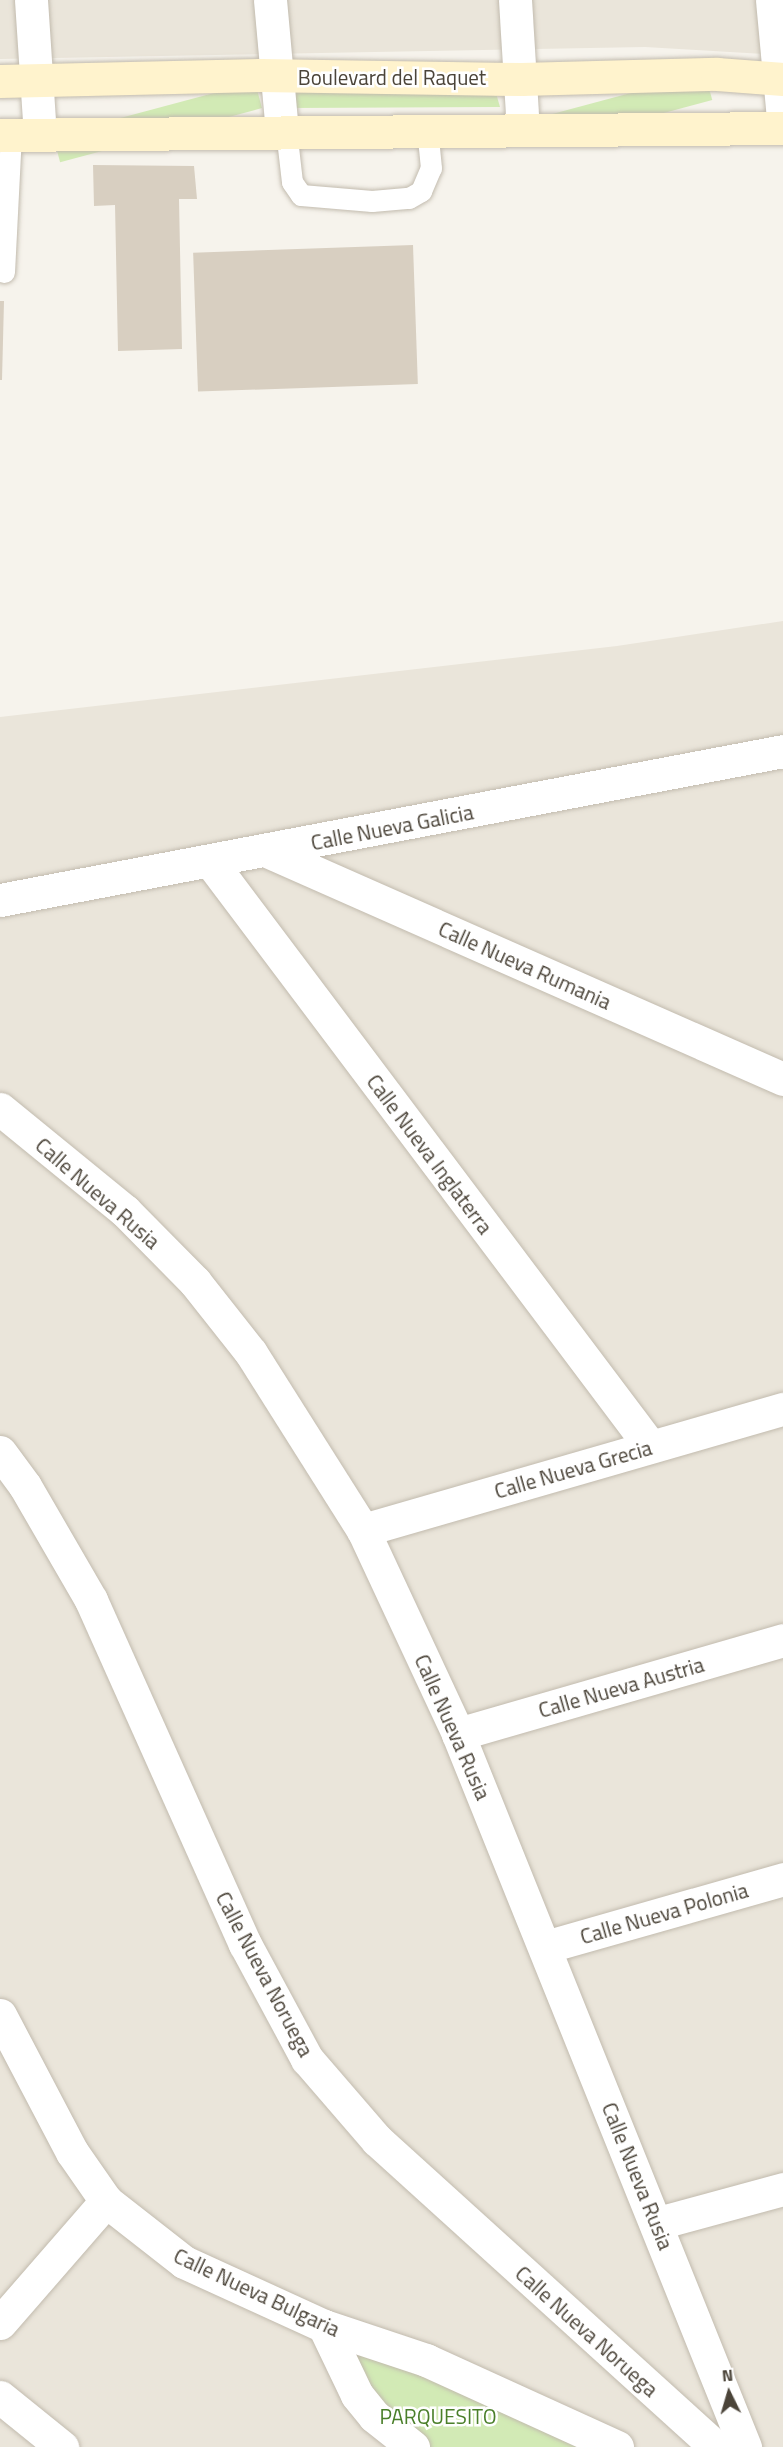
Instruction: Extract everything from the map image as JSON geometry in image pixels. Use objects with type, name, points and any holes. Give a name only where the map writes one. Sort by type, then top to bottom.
[{"type":"street","points":[[32,0],[39,81],[17,134],[427,128],[783,128]]},
{"type":"street","points":[[270,0],[284,130]]},
{"type":"street","points":[[515,0],[523,129]]},
{"type":"street","points":[[771,0],[781,78],[783,118]]},
{"type":"street","name":"Boulevard del Raquet","points":[[0,81],[277,76],[521,79],[781,78]]},
{"type":"street","name":"Calle Nueva Galicia","points":[[0,900],[783,751]]},
{"type":"street","name":"Calle Nueva Rumania","points":[[267,851],[783,1079]]},
{"type":"street","name":"Calle Nueva Inglaterra","points":[[210,861],[650,1446]]},
{"type":"street","name":"Calle Nueva Rusia","points":[[0,1109],[125,1211],[195,1282],[251,1353],[363,1530],[458,1734],[658,2223],[745,2447]]},
{"type":"street","name":"Calle Nueva Grecia","points":[[363,1530],[783,1408]]},
{"type":"street","name":"Calle Nueva Noruega","points":[[0,1452],[25,1486],[91,1600],[245,1944],[307,2059],[377,2140],[716,2447]]},
{"type":"street","name":"Calle Nueva Austria","points":[[458,1734],[783,1640]]},
{"type":"street","name":"Calle Nueva Polonia","points":[[545,1947],[783,1879]]},
{"type":"street","name":"Calle Nueva Bulgaria","points":[[0,2015],[72,2152],[106,2201],[184,2262],[324,2326],[426,2360],[617,2447]]},
{"type":"street","points":[[658,2223],[783,2189]]},
{"type":"street","points":[[0,2323],[106,2201]]},
{"type":"street","points":[[324,2326],[357,2395],[374,2416],[412,2447]]},
{"type":"street","points":[[0,2397],[61,2447]]},
{"type":"lane","points":[[284,130],[292,182],[301,195],[333,201],[372,201],[409,198],[421,191],[431,168],[427,128]]},
{"type":"lane","points":[[4,272],[17,134]]},
{"type":"shaded area","points":[[0,0],[783,0],[783,55],[645,47],[0,59]]},
{"type":"shaded area","points":[[783,621],[783,2447],[0,2447],[0,717],[617,646]]},
{"type":"green space","points":[[705,73],[712,100],[559,141],[551,114]]},
{"type":"green space","points":[[491,76],[500,107],[290,108],[285,80]]},
{"type":"green space","points":[[255,82],[262,108],[60,162],[53,136]]},
{"type":"green space","name":"PARQUESITO","points":[[336,2338],[581,2447],[430,2447],[384,2414]]},
{"type":"building","points":[[93,165],[194,166],[197,199],[179,199],[182,349],[118,351],[115,205],[94,206]]},
{"type":"building","points":[[413,245],[418,384],[198,392],[193,253]]},
{"type":"building","points":[[0,301],[4,301],[2,380],[0,380]]}]
